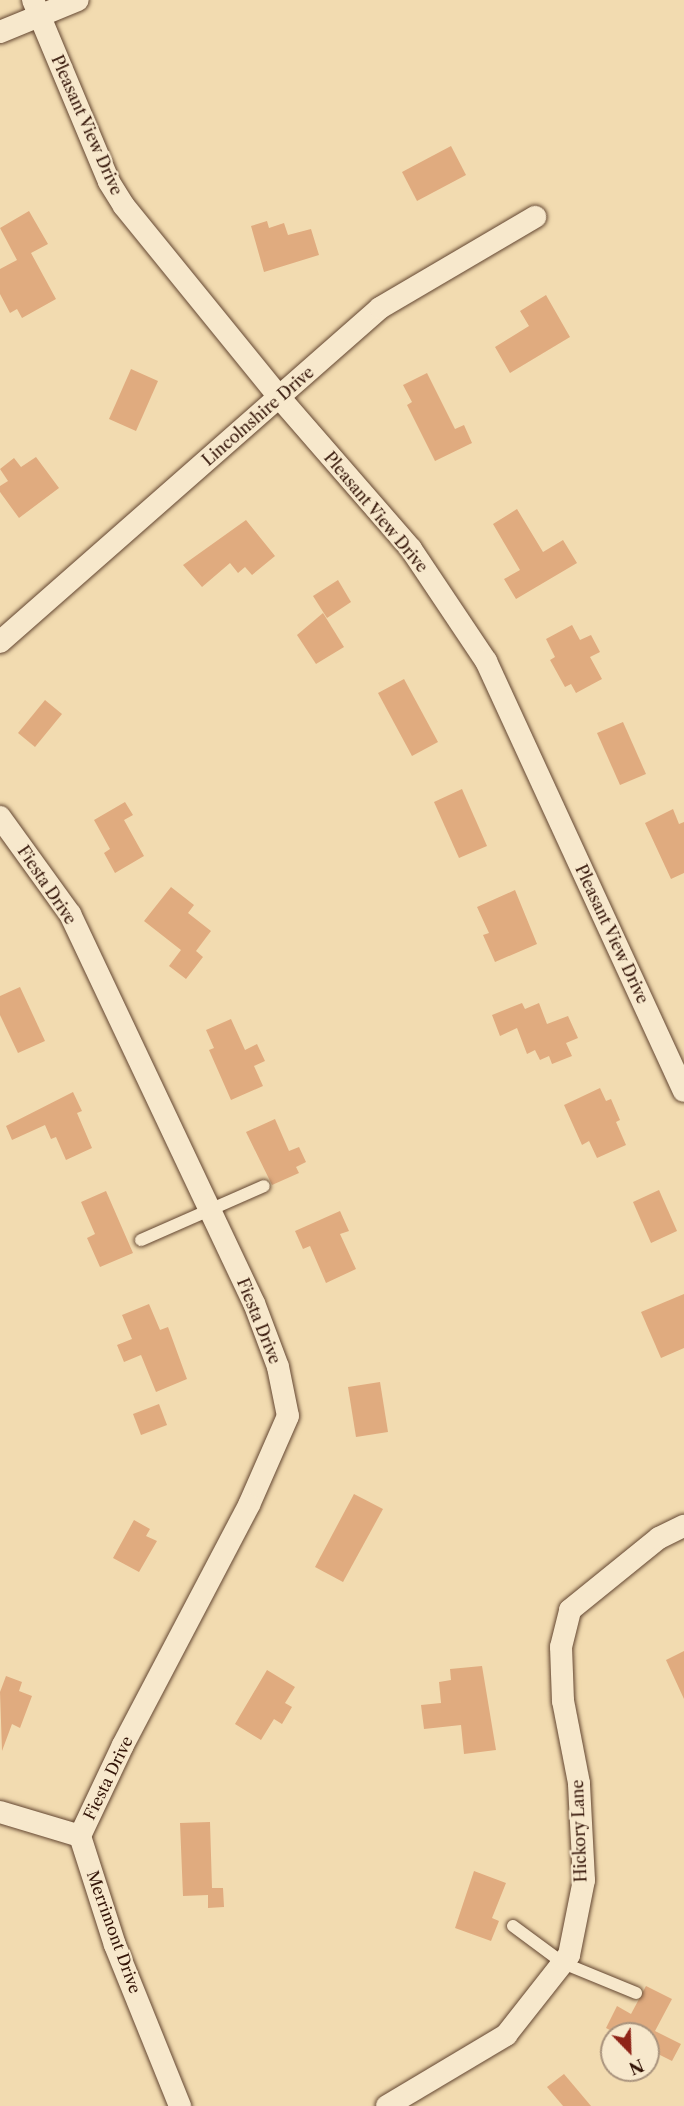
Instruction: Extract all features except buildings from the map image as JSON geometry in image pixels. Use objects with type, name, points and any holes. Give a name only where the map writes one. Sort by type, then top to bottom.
[{"type":"street","points":[[0,32],[36,8],[78,0]]},
{"type":"street","name":"Pleasant View Drive","points":[[36,8],[109,182],[124,206],[279,397],[411,549],[486,661],[684,1091]]},
{"type":"street","name":"Lincolnshire Drive","points":[[0,642],[380,308],[535,217]]},
{"type":"street","name":"Fiesta Drive","points":[[0,817],[70,914],[254,1303],[278,1367],[288,1416],[249,1505],[123,1745],[80,1836]]},
{"type":"street","name":"Hickory Lane","points":[[387,2106],[506,2035],[569,1955],[584,1880],[579,1783],[563,1690],[561,1647],[570,1610],[659,1538],[684,1526]]},
{"type":"street","points":[[0,1812],[80,1836]]},
{"type":"street","name":"Merrimont Drive","points":[[80,1836],[115,1945],[180,2106]]},
{"type":"lane","points":[[141,1240],[211,1212],[264,1186]]},
{"type":"lane","points":[[513,1926],[563,1963],[636,1993]]}]
